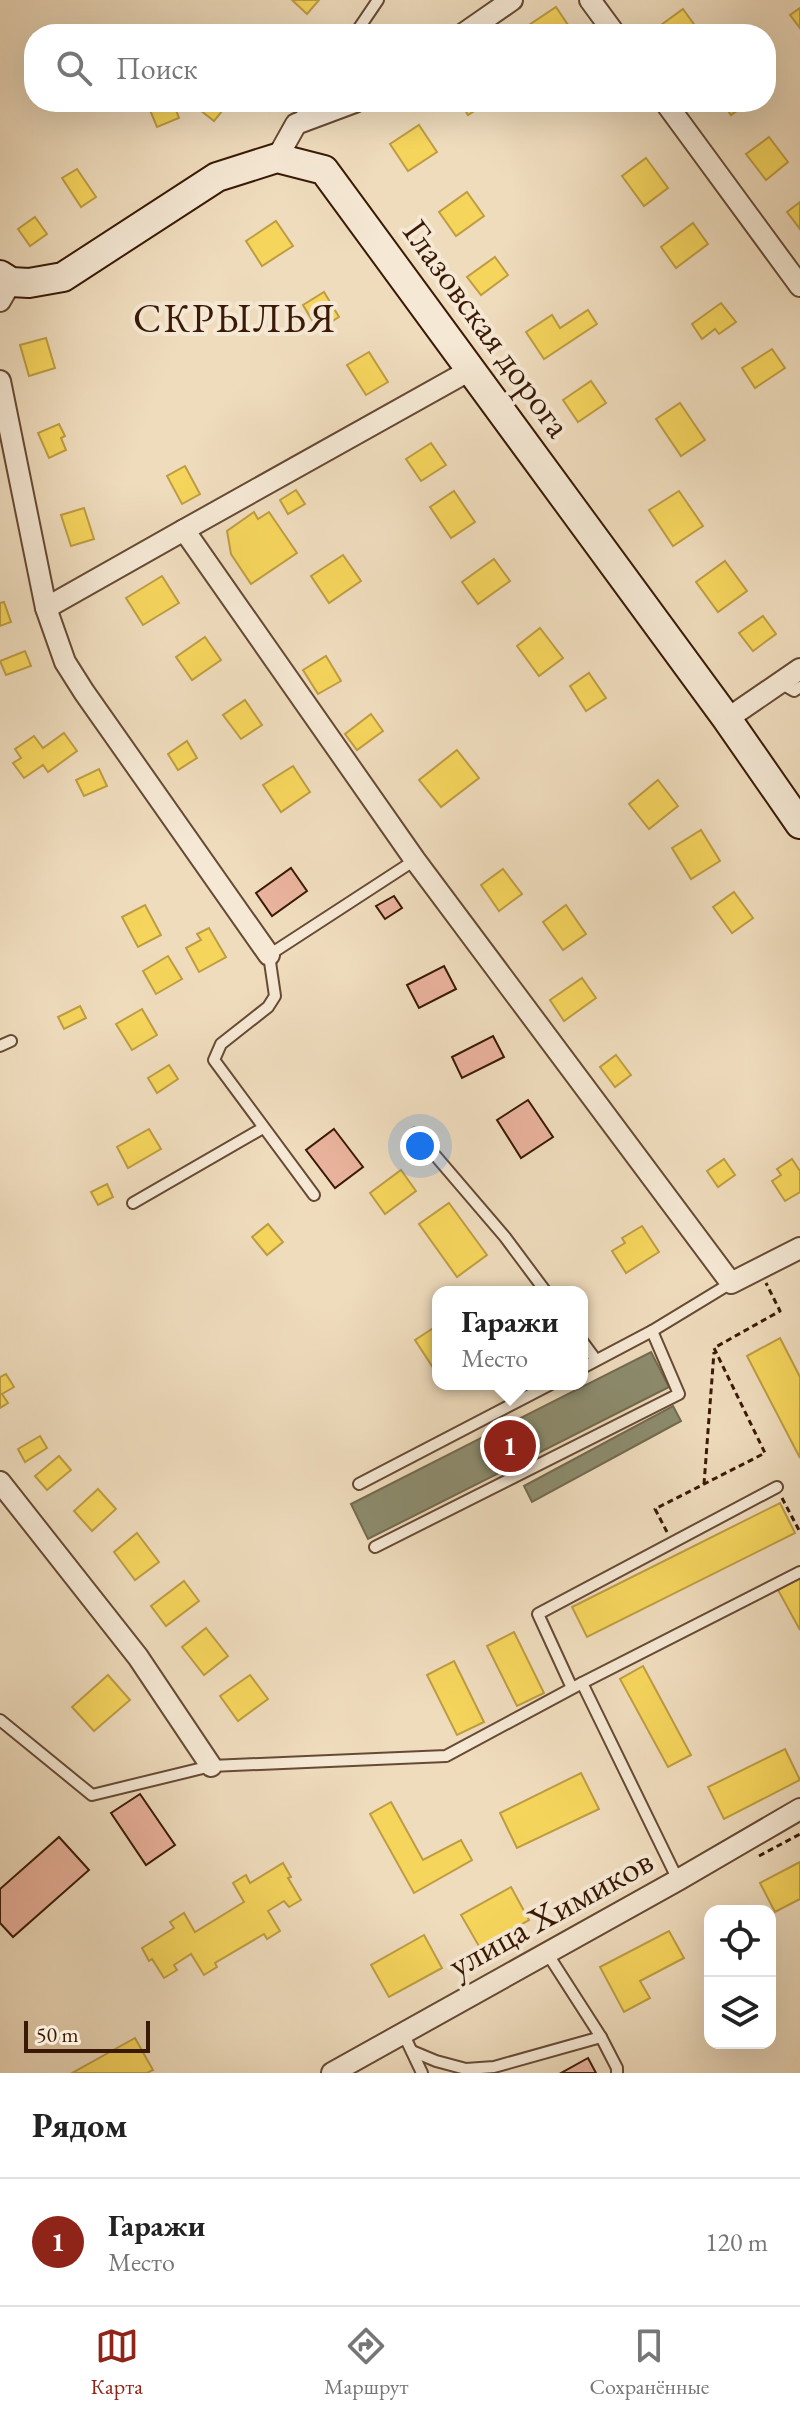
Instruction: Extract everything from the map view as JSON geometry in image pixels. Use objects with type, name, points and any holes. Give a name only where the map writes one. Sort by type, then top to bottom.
[{"type":"street","points":[[477,24],[512,0]]},
{"type":"street","points":[[590,0],[608,24]]},
{"type":"street","points":[[4,286],[63,277],[217,177],[277,158],[296,124],[328,112]]},
{"type":"street","points":[[672,112],[800,286]]},
{"type":"street","name":"Глазовская дорога","points":[[277,158],[324,170],[727,719],[800,824]]},
{"type":"street","points":[[46,608],[472,369]]},
{"type":"street","points":[[0,381],[46,608],[65,662],[269,955]]},
{"type":"street","points":[[184,530],[415,860],[731,1283],[800,1248]]},
{"type":"street","points":[[727,719],[790,685],[800,669]]},
{"type":"street","points":[[0,1482],[138,1657],[211,1766]]},
{"type":"street","name":"улица Химиков","points":[[332,2073],[408,2042],[547,1953],[800,1809]]},
{"type":"lane","points":[[362,24],[378,0]]},
{"type":"lane","points":[[296,124],[304,112]]},
{"type":"lane","points":[[314,1195],[214,1060],[221,1044],[268,1007],[275,996],[269,955],[415,860]]},
{"type":"lane","points":[[133,1203],[263,1128]]},
{"type":"lane","points":[[416,1133],[505,1237],[542,1286]]},
{"type":"lane","points":[[588,1365],[652,1331],[731,1283]]},
{"type":"lane","points":[[375,1547],[679,1394],[652,1331]]},
{"type":"lane","points":[[588,1349],[596,1360]]},
{"type":"lane","points":[[359,1484],[539,1390]]},
{"type":"lane","points":[[678,1880],[538,1614],[777,1487]]},
{"type":"lane","points":[[0,1720],[92,1795],[211,1766],[446,1756],[800,1572]]},
{"type":"lane","points":[[547,1953],[601,2037],[617,2073]]},
{"type":"lane","points":[[408,2042],[436,2061],[466,2069],[494,2067],[601,2037]]},
{"type":"lane","points":[[408,2042],[422,2073]]},
{"type":"path","points":[[714,1348],[780,1311],[759,1269]]},
{"type":"path","points":[[673,1542],[655,1509],[765,1453],[714,1348]]},
{"type":"path","points":[[704,1484],[714,1348]]},
{"type":"path","points":[[777,1487],[800,1532]]},
{"type":"building: Жильё","points":[[292,0],[319,0],[307,14]]},
{"type":"building: Жильё","points":[[556,7],[567,24],[530,24]]},
{"type":"building: Жильё","points":[[800,8],[800,28],[790,15]]},
{"type":"building: Жильё","points":[[683,9],[694,24],[662,24]]},
{"type":"building: Жильё","points":[[151,112],[177,112],[179,118],[157,127]]},
{"type":"building: Жильё","points":[[203,112],[221,112],[214,121]]},
{"type":"building: Жильё","points":[[419,125],[437,152],[408,171],[390,144]]},
{"type":"building: Жильё","points":[[769,137],[788,162],[766,180],[746,154]]},
{"type":"building: Жильё","points":[[646,158],[668,188],[644,206],[622,176]]},
{"type":"building: Жильё","points":[[77,169],[96,197],[81,207],[62,178]]},
{"type":"building: Жильё","points":[[467,192],[484,216],[456,236],[439,212]]},
{"type":"building: Жильё","points":[[800,202],[800,229],[787,212]]},
{"type":"building: Жильё","points":[[35,217],[47,234],[30,246],[18,229]]},
{"type":"building: Жильё","points":[[276,221],[293,246],[262,266],[246,241]]},
{"type":"building: Жильё","points":[[693,223],[708,244],[676,268],[661,247]]},
{"type":"building: Жильё","points":[[495,257],[508,275],[481,295],[467,277]]},
{"type":"building: Жильё","points":[[324,292],[339,317],[318,330],[303,305]]},
{"type":"building: Жильё","points":[[721,303],[736,322],[719,334],[715,329],[702,339],[692,324]]},
{"type":"building: Жильё","points":[[588,310],[597,324],[544,359],[526,332],[552,315],[560,328]]},
{"type":"building: Жильё","points":[[46,338],[55,368],[29,376],[20,345]]},
{"type":"building: Жильё","points":[[772,349],[785,368],[755,388],[742,368]]},
{"type":"building: Жильё","points":[[369,352],[388,382],[366,395],[347,365]]},
{"type":"building: Жильё","points":[[591,381],[606,403],[578,422],[563,400]]},
{"type":"building: Жильё","points":[[680,403],[705,440],[681,456],[656,419]]},
{"type":"building: Жильё","points":[[59,424],[65,436],[61,438],[66,450],[49,458],[38,433]]},
{"type":"building: Жильё","points":[[431,443],[446,465],[421,481],[406,459]]},
{"type":"building: Жильё","points":[[185,466],[200,494],[182,504],[167,476]]},
{"type":"building: Жильё","points":[[296,490],[305,504],[288,514],[280,500]]},
{"type":"building: Жильё","points":[[454,491],[475,522],[451,538],[430,507]]},
{"type":"building: Жильё","points":[[679,491],[703,526],[673,546],[649,510]]},
{"type":"building: Жильё","points":[[84,508],[94,539],[71,546],[61,515]]},
{"type":"building: Жильё","points":[[254,512],[258,519],[269,512],[297,553],[251,584],[231,554],[227,531]]},
{"type":"building: Жильё","points":[[343,555],[361,581],[329,603],[311,576]]},
{"type":"building: Жильё","points":[[494,559],[510,581],[478,604],[462,582]]},
{"type":"building: Жильё","points":[[725,561],[747,591],[718,612],[696,582]]},
{"type":"building: Жильё","points":[[162,576],[179,603],[143,625],[126,598]]},
{"type":"building: Жильё","points":[[4,602],[11,622],[0,626],[0,603]]},
{"type":"building: Жильё","points":[[763,616],[776,634],[753,651],[739,633]]},
{"type":"building: Жильё","points":[[540,628],[563,658],[539,676],[517,646]]},
{"type":"building: Жильё","points":[[205,637],[221,660],[192,680],[176,657]]},
{"type":"building: Жильё","points":[[25,651],[31,666],[6,675],[0,661]]},
{"type":"building: Жильё","points":[[326,656],[341,681],[318,694],[303,670]]},
{"type":"building: Жильё","points":[[589,673],[606,698],[586,711],[570,686]]},
{"type":"building: Жильё","points":[[245,700],[262,725],[241,739],[223,715]]},
{"type":"building: Жильё","points":[[371,714],[383,731],[357,750],[345,734]]},
{"type":"building: Жильё","points":[[64,733],[77,751],[48,772],[43,765],[24,778],[13,763],[21,758],[15,749],[34,736],[43,748]]},
{"type":"building: Жильё","points":[[187,741],[197,758],[178,770],[168,754]]},
{"type":"building: Жильё","points":[[457,750],[479,778],[441,807],[419,780]]},
{"type":"building: Жильё","points":[[293,766],[310,792],[281,812],[263,785]]},
{"type":"building: Жильё","points":[[99,769],[107,786],[84,796],[76,780]]},
{"type":"building: Жильё","points":[[658,780],[678,806],[649,829],[629,804]]},
{"type":"building: Жильё","points":[[701,830],[720,861],[691,879],[672,848]]},
{"type":"building: Жильё","points":[[503,869],[522,894],[499,911],[481,885]]},
{"type":"building: Жильё","points":[[734,892],[753,918],[732,933],[713,907]]},
{"type":"building: Жильё","points":[[145,905],[161,935],[138,947],[122,917]]},
{"type":"building: Жильё","points":[[566,905],[586,934],[563,950],[543,922]]},
{"type":"building: Жильё","points":[[209,928],[226,957],[199,972],[186,948],[201,940],[197,934]]},
{"type":"building: Жильё","points":[[168,956],[182,979],[156,994],[143,971]]},
{"type":"building: Жильё","points":[[582,978],[596,998],[564,1021],[550,1000]]},
{"type":"building: Жильё","points":[[80,1006],[86,1018],[64,1029],[58,1017]]},
{"type":"building: Жильё","points":[[142,1009],[157,1035],[132,1050],[116,1024]]},
{"type":"building: Жильё","points":[[616,1055],[631,1075],[615,1087],[600,1067]]},
{"type":"building: Жильё","points":[[169,1065],[178,1079],[157,1093],[148,1078]]},
{"type":"building: Жильё","points":[[149,1129],[161,1149],[128,1168],[117,1147]]},
{"type":"building: Жильё","points":[[724,1159],[735,1175],[718,1187],[707,1171]]},
{"type":"building: Жильё","points":[[792,1159],[800,1171],[800,1192],[785,1201],[772,1181],[781,1175],[777,1169]]},
{"type":"building: Жильё","points":[[401,1170],[416,1191],[385,1214],[370,1193]]},
{"type":"building: Жильё","points":[[107,1184],[113,1197],[98,1205],[91,1192]]},
{"type":"building: Жильё","points":[[449,1203],[487,1255],[457,1277],[419,1224]]},
{"type":"building: Жильё","points":[[268,1224],[283,1242],[267,1255],[252,1237]]},
{"type":"building: Жильё","points":[[642,1226],[659,1252],[626,1273],[612,1251],[625,1243],[622,1238]]},
{"type":"building: Жильё","points":[[432,1329],[432,1366],[415,1340]]},
{"type":"building: Жильё","points":[[780,1338],[800,1377],[800,1458],[747,1356]]},
{"type":"building: Жильё","points":[[6,1374],[14,1387],[2,1394],[8,1403],[0,1408],[0,1377]]},
{"type":"building: Жильё","points":[[40,1436],[47,1448],[25,1462],[18,1449]]},
{"type":"building: Жильё","points":[[59,1456],[71,1470],[47,1490],[35,1476]]},
{"type":"building: Жильё","points":[[98,1489],[116,1509],[92,1531],[74,1511]]},
{"type":"building: Жильё","points":[[780,1503],[795,1533],[587,1637],[572,1607]]},
{"type":"building: Жильё","points":[[137,1533],[159,1562],[135,1580],[114,1552]]},
{"type":"building: Жильё","points":[[800,1578],[800,1630],[778,1590]]},
{"type":"building: Жильё","points":[[184,1581],[199,1601],[166,1626],[151,1606]]},
{"type":"building: Жильё","points":[[206,1628],[228,1656],[204,1675],[182,1647]]},
{"type":"building: Жильё","points":[[514,1632],[544,1693],[517,1706],[487,1646]]},
{"type":"building: Жильё","points":[[454,1661],[484,1722],[457,1735],[427,1675]]},
{"type":"building: Жильё","points":[[643,1666],[691,1755],[668,1767],[620,1679]]},
{"type":"building: Жильё","points":[[108,1675],[130,1700],[94,1731],[72,1707]]},
{"type":"building: Жильё","points":[[250,1675],[268,1699],[238,1721],[220,1696]]},
{"type":"building: Жильё","points":[[785,1749],[800,1780],[724,1819],[708,1787]]},
{"type":"building: Жильё","points":[[581,1773],[599,1809],[517,1848],[500,1813]]},
{"type":"building: Жильё","points":[[391,1802],[423,1860],[461,1840],[472,1860],[414,1893],[370,1814]]},
{"type":"building: Жильё","points":[[800,1862],[800,1899],[776,1911],[776,1905],[771,1905],[760,1883]]},
{"type":"building: Жильё","points":[[283,1863],[301,1900],[289,1907],[284,1901],[268,1911],[280,1931],[267,1939],[264,1934],[215,1963],[217,1967],[204,1975],[191,1954],[174,1965],[177,1970],[164,1978],[152,1959],[149,1961],[142,1948],[174,1928],[170,1922],[184,1913],[195,1932],[244,1902],[233,1883],[246,1875],[250,1883]]},
{"type":"building: Жильё","points":[[511,1887],[529,1920],[480,1948],[461,1915]]},
{"type":"building: Жильё","points":[[669,1931],[684,1958],[640,1981],[650,1998],[624,2012],[600,1967]]},
{"type":"building: Жильё","points":[[424,1935],[442,1968],[389,1997],[371,1965]]},
{"type":"building: Жильё","points":[[135,2038],[153,2070],[147,2073],[72,2073]]},
{"type":"building: Промзона","points":[[651,1352],[669,1387],[368,1539],[351,1504],[576,1390],[588,1390],[588,1384]]},
{"type":"building: Промзона","points":[[673,1406],[681,1421],[532,1502],[524,1486]]},
{"type":"building: Прочее","points":[[291,868],[307,891],[272,916],[256,893]]},
{"type":"building: Прочее","points":[[394,896],[402,908],[385,919],[376,906]]},
{"type":"building: Прочее","points":[[444,966],[456,989],[419,1008],[407,985]]},
{"type":"building: Прочее","points":[[493,1036],[504,1057],[462,1078],[452,1057]]},
{"type":"building: Прочее","points":[[528,1100],[553,1137],[521,1158],[497,1120]]},
{"type":"building: Прочее","points":[[334,1129],[363,1167],[335,1188],[306,1150]]},
{"type":"building: Прочее","points":[[140,1794],[175,1845],[146,1865],[111,1813]]},
{"type":"building: Прочее","points":[[59,1837],[89,1870],[13,1937],[0,1923],[0,1889]]},
{"type":"building: Прочее","points":[[588,2058],[596,2073],[561,2073]]},
{"type":"place","name":"Гаражи","points":[[510,1446]]},
{"type":"district","name":"СКРЫЛЬЯ","points":[[235,318]]}]
